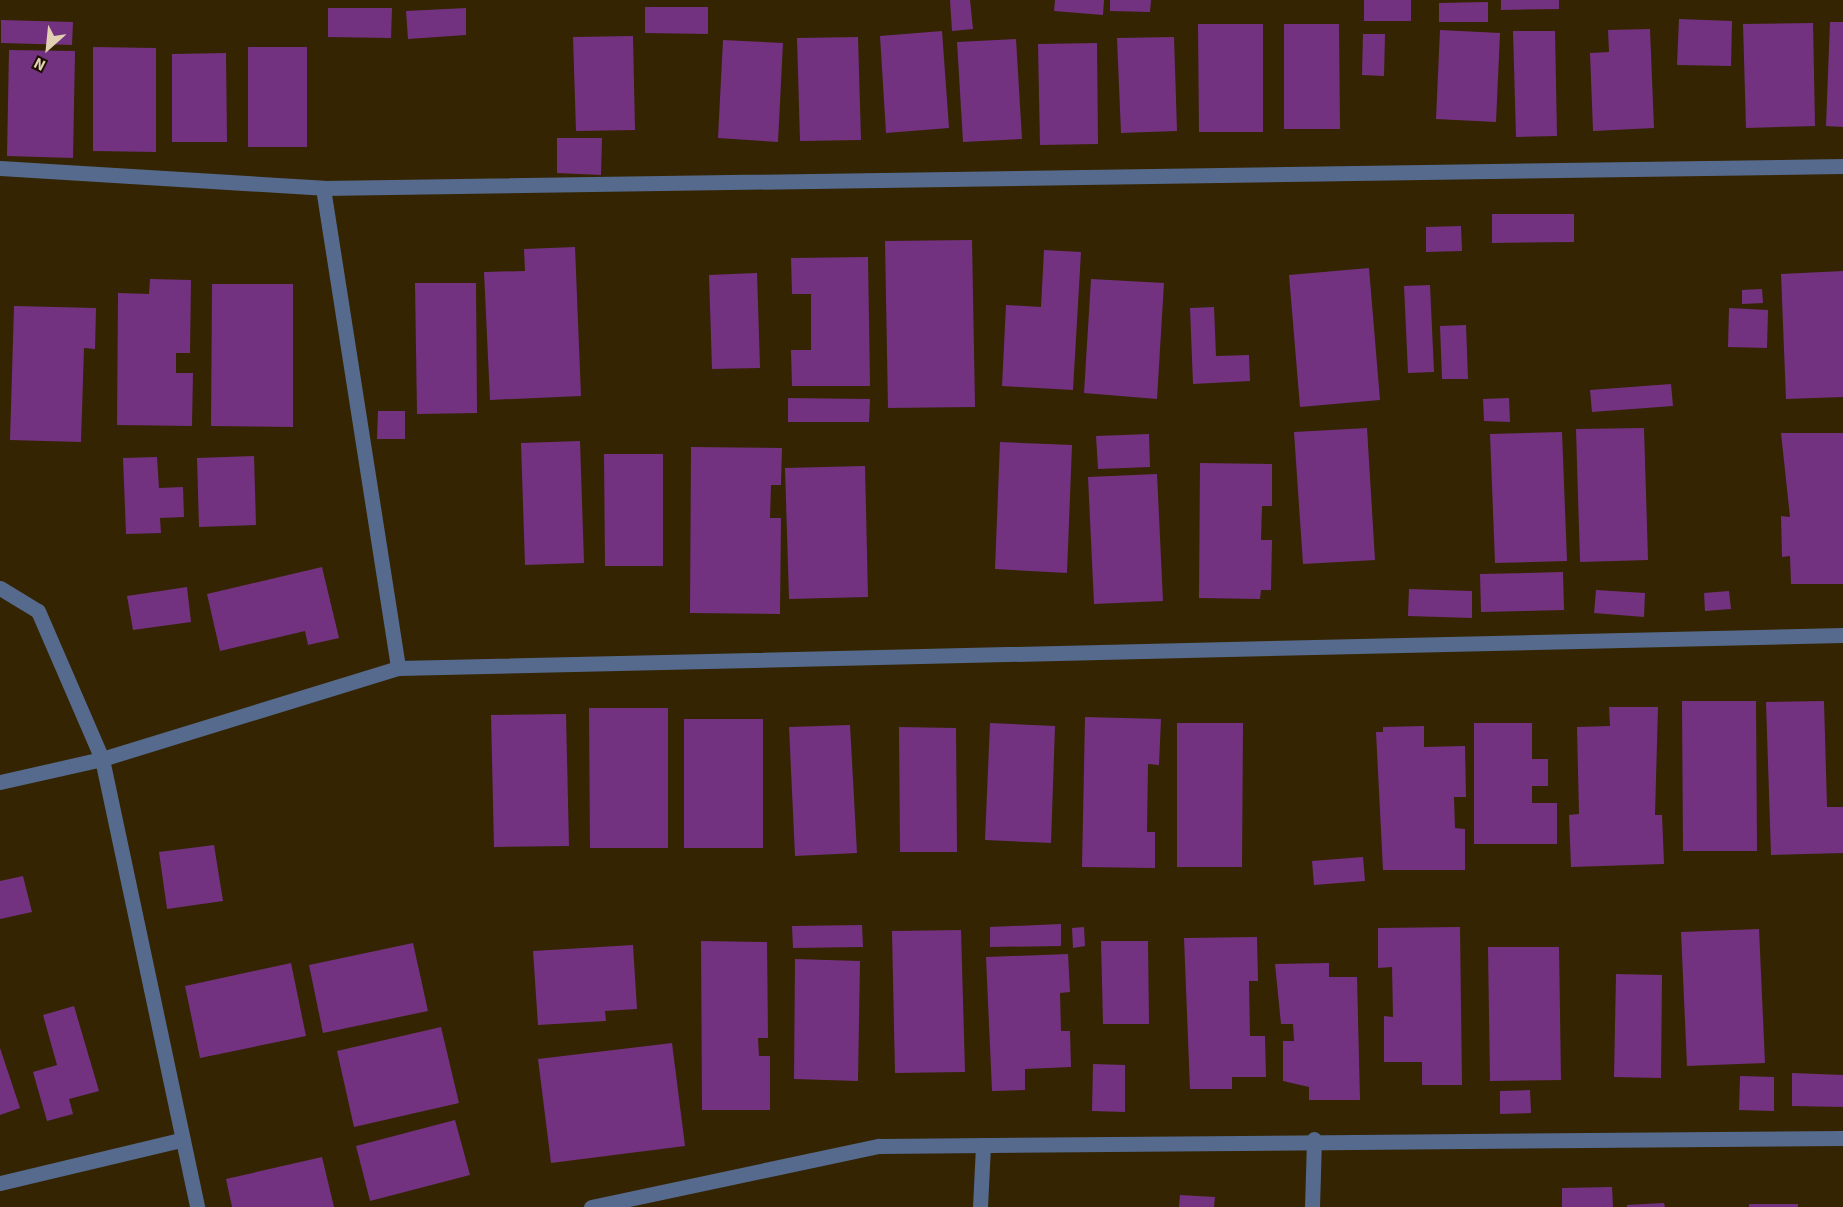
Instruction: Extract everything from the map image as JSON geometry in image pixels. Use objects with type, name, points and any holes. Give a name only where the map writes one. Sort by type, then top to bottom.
[{"type":"street","points":[[0,168],[322,188],[1843,166]]},
{"type":"street","points":[[322,188],[398,668]]},
{"type":"street","points":[[0,588],[38,611],[102,759],[180,1140],[197,1207]]},
{"type":"street","points":[[0,782],[102,759],[398,668],[1843,635]]},
{"type":"street","points":[[591,1207],[879,1146],[1314,1139],[1843,1138]]},
{"type":"street","points":[[1312,1207],[1314,1139]]},
{"type":"street","points":[[0,1183],[180,1140]]},
{"type":"street","points":[[980,1207],[983,1145]]},
{"type":"building","points":[[950,0],[970,0],[973,29],[952,31]]},
{"type":"building","points":[[1055,0],[1104,0],[1103,15],[1054,11]]},
{"type":"building","points":[[1110,0],[1151,0],[1150,12],[1110,11]]},
{"type":"building","points":[[1364,0],[1411,0],[1411,21],[1364,21]]},
{"type":"building","points":[[1501,0],[1559,0],[1559,9],[1501,10]]},
{"type":"building","points":[[1488,2],[1488,22],[1439,22],[1439,3]]},
{"type":"building","points":[[645,7],[708,7],[708,34],[645,33]]},
{"type":"building","points":[[328,8],[392,8],[391,38],[328,37]]},
{"type":"building","points":[[466,8],[466,35],[408,39],[406,11]]},
{"type":"building","points":[[1679,19],[1732,21],[1731,66],[1677,65]]},
{"type":"building","points":[[1,20],[73,22],[72,45],[1,43]]},
{"type":"building","points":[[1830,22],[1843,22],[1843,127],[1826,126]]},
{"type":"building","points":[[1813,23],[1815,126],[1746,128],[1743,24]]},
{"type":"building","points":[[1198,24],[1263,24],[1263,132],[1199,132]]},
{"type":"building","points":[[1284,24],[1339,24],[1340,129],[1284,129]]},
{"type":"building","points":[[1650,29],[1654,128],[1593,131],[1590,53],[1609,52],[1608,30]]},
{"type":"building","points":[[1440,30],[1500,33],[1496,122],[1436,119]]},
{"type":"building","points":[[942,31],[949,128],[886,133],[880,36]]},
{"type":"building","points":[[1513,31],[1555,31],[1557,136],[1516,137]]},
{"type":"building","points":[[1363,34],[1385,34],[1384,76],[1362,75]]},
{"type":"building","points":[[633,36],[635,130],[576,131],[573,37]]},
{"type":"building","points":[[858,37],[861,140],[800,141],[797,38]]},
{"type":"building","points":[[1174,37],[1177,131],[1121,133],[1117,38]]},
{"type":"building","points":[[1016,39],[1022,139],[963,142],[957,42]]},
{"type":"building","points":[[723,40],[783,43],[778,142],[718,138]]},
{"type":"building","points":[[1097,43],[1098,144],[1040,145],[1038,44]]},
{"type":"building","points":[[93,47],[156,48],[156,152],[93,151]]},
{"type":"building","points":[[248,47],[307,47],[307,147],[248,147]]},
{"type":"building","points":[[9,50],[75,51],[73,158],[7,156]]},
{"type":"building","points":[[226,53],[227,142],[172,142],[172,54]]},
{"type":"building","points":[[557,138],[602,138],[601,175],[557,173]]},
{"type":"building","points":[[1492,214],[1574,214],[1574,242],[1492,243]]},
{"type":"building","points":[[1461,226],[1462,251],[1426,252],[1426,227]]},
{"type":"building","points":[[972,240],[975,407],[888,408],[885,241]]},
{"type":"building","points":[[575,247],[581,396],[490,400],[484,272],[525,271],[524,249]]},
{"type":"building","points":[[1044,250],[1081,252],[1073,390],[1002,386],[1006,305],[1041,307]]},
{"type":"building","points":[[868,257],[870,386],[792,386],[791,350],[811,350],[811,294],[792,294],[791,258]]},
{"type":"building","points":[[1369,268],[1380,400],[1300,407],[1289,275]]},
{"type":"building","points":[[1843,271],[1843,397],[1786,399],[1781,274]]},
{"type":"building","points":[[757,273],[760,368],[712,369],[709,275]]},
{"type":"building","points":[[150,279],[191,280],[190,353],[176,353],[176,373],[193,373],[192,426],[117,425],[118,293],[149,294]]},
{"type":"building","points":[[1091,279],[1164,283],[1157,399],[1084,393]]},
{"type":"building","points":[[415,283],[476,283],[477,413],[417,414]]},
{"type":"building","points":[[212,284],[293,284],[293,427],[211,426]]},
{"type":"building","points":[[1430,285],[1434,372],[1408,373],[1404,286]]},
{"type":"building","points":[[1762,289],[1763,303],[1742,304],[1742,290]]},
{"type":"building","points":[[14,306],[96,308],[95,349],[84,348],[81,442],[10,440]]},
{"type":"building","points":[[1214,307],[1216,356],[1249,355],[1250,381],[1193,384],[1190,308]]},
{"type":"building","points":[[1729,308],[1768,310],[1767,348],[1728,347]]},
{"type":"building","points":[[1466,325],[1468,379],[1442,379],[1440,326]]},
{"type":"building","points":[[1671,384],[1673,406],[1592,412],[1590,390]]},
{"type":"building","points":[[788,398],[870,399],[869,422],[788,422]]},
{"type":"building","points":[[1509,398],[1510,422],[1484,421],[1483,399]]},
{"type":"building","points":[[378,411],[405,411],[405,439],[377,439]]},
{"type":"building","points":[[1367,428],[1375,560],[1303,564],[1294,432]]},
{"type":"building","points":[[1644,428],[1648,560],[1580,562],[1576,429]]},
{"type":"building","points":[[1562,432],[1567,561],[1495,563],[1490,434]]},
{"type":"building","points":[[1781,433],[1843,433],[1843,584],[1791,584],[1790,556],[1782,557],[1781,516],[1790,517]]},
{"type":"building","points":[[1149,434],[1150,467],[1098,469],[1096,436]]},
{"type":"building","points":[[580,441],[584,563],[525,565],[521,443]]},
{"type":"building","points":[[1000,442],[1072,445],[1067,573],[995,569]]},
{"type":"building","points":[[691,447],[782,448],[781,485],[771,485],[770,518],[781,518],[780,614],[690,613]]},
{"type":"building","points":[[604,454],[663,454],[663,566],[605,566]]},
{"type":"building","points":[[254,456],[256,525],[199,527],[197,458]]},
{"type":"building","points":[[157,457],[159,488],[183,487],[184,517],[160,518],[161,533],[126,534],[123,458]]},
{"type":"building","points":[[1200,463],[1272,464],[1272,506],[1262,506],[1261,540],[1272,540],[1271,590],[1261,590],[1260,599],[1199,598]]},
{"type":"building","points":[[865,466],[868,597],[789,599],[785,468]]},
{"type":"building","points":[[1157,474],[1163,601],[1094,604],[1088,477]]},
{"type":"building","points":[[322,567],[339,638],[308,645],[305,631],[220,651],[207,594]]},
{"type":"building","points":[[1563,572],[1564,610],[1481,612],[1480,574]]},
{"type":"building","points":[[187,587],[191,622],[133,630],[127,596]]},
{"type":"building","points":[[1409,589],[1472,591],[1472,618],[1408,616]]},
{"type":"building","points":[[1596,590],[1645,593],[1644,617],[1594,613]]},
{"type":"building","points":[[1729,591],[1731,609],[1705,611],[1704,593]]},
{"type":"building","points":[[1682,701],[1756,701],[1757,851],[1683,851]]},
{"type":"building","points":[[1824,701],[1827,807],[1843,807],[1843,853],[1771,855],[1766,702]]},
{"type":"building","points":[[1609,707],[1658,707],[1655,815],[1662,815],[1664,864],[1571,867],[1569,815],[1579,814],[1577,727],[1610,726]]},
{"type":"building","points":[[589,708],[668,708],[668,848],[590,848]]},
{"type":"building","points":[[566,714],[569,846],[494,847],[491,715]]},
{"type":"building","points":[[1085,717],[1161,719],[1159,765],[1148,764],[1147,832],[1155,832],[1155,868],[1082,867]]},
{"type":"building","points":[[684,719],[763,719],[763,848],[684,848]]},
{"type":"building","points":[[990,723],[1055,726],[1051,843],[985,840]]},
{"type":"building","points":[[1177,723],[1243,723],[1242,867],[1177,867]]},
{"type":"building","points":[[1474,723],[1532,723],[1532,759],[1548,759],[1548,786],[1532,786],[1532,803],[1557,803],[1557,844],[1474,844]]},
{"type":"building","points":[[850,725],[857,853],[795,856],[789,727]]},
{"type":"building","points":[[1424,726],[1424,747],[1465,746],[1466,797],[1454,797],[1455,828],[1465,829],[1465,870],[1383,870],[1376,732],[1383,732],[1383,727]]},
{"type":"building","points":[[899,727],[956,728],[957,852],[900,852]]},
{"type":"building","points":[[214,845],[223,901],[167,909],[159,852]]},
{"type":"building","points":[[1363,857],[1365,881],[1314,885],[1312,861]]},
{"type":"building","points":[[23,876],[32,912],[0,919],[0,881]]},
{"type":"building","points":[[1061,924],[1061,946],[990,947],[990,927]]},
{"type":"building","points":[[862,925],[863,947],[793,948],[792,926]]},
{"type":"building","points":[[1084,927],[1085,946],[1073,948],[1072,928]]},
{"type":"building","points":[[1460,927],[1462,1085],[1422,1085],[1422,1062],[1384,1062],[1384,1016],[1393,1017],[1392,967],[1378,968],[1378,928]]},
{"type":"building","points":[[1759,929],[1765,1063],[1687,1066],[1681,932]]},
{"type":"building","points":[[961,930],[965,1072],[895,1073],[892,931]]},
{"type":"building","points":[[1257,937],[1258,981],[1249,981],[1250,1036],[1265,1036],[1266,1077],[1232,1077],[1232,1089],[1190,1089],[1184,938]]},
{"type":"building","points":[[701,941],[767,942],[768,1038],[758,1038],[759,1056],[770,1056],[770,1110],[702,1110]]},
{"type":"building","points":[[1101,941],[1148,941],[1149,1024],[1103,1024]]},
{"type":"building","points":[[413,943],[428,1011],[323,1033],[309,965]]},
{"type":"building","points":[[633,945],[637,1009],[605,1011],[606,1021],[538,1025],[533,951]]},
{"type":"building","points":[[1488,947],[1559,947],[1561,1080],[1490,1081]]},
{"type":"building","points":[[1068,954],[1070,992],[1060,993],[1061,1031],[1070,1031],[1071,1067],[1025,1069],[1025,1090],[992,1091],[986,957]]},
{"type":"building","points":[[795,959],[860,961],[858,1081],[794,1079]]},
{"type":"building","points":[[291,963],[306,1036],[200,1058],[185,986]]},
{"type":"building","points":[[1329,963],[1329,977],[1357,977],[1360,1100],[1309,1100],[1309,1087],[1283,1081],[1283,1041],[1294,1041],[1293,1024],[1281,1024],[1275,964]]},
{"type":"building","points":[[1616,974],[1662,975],[1661,1078],[1614,1077]]},
{"type":"building","points":[[74,1006],[99,1091],[69,1099],[73,1114],[47,1121],[33,1072],[57,1065],[43,1015]]},
{"type":"building","points":[[441,1027],[459,1103],[354,1127],[337,1051]]},
{"type":"building","points":[[672,1043],[685,1146],[551,1163],[538,1059]]},
{"type":"building","points":[[0,1048],[20,1108],[0,1115]]},
{"type":"building","points":[[1093,1064],[1125,1065],[1125,1112],[1092,1111]]},
{"type":"building","points":[[1792,1073],[1843,1075],[1843,1107],[1792,1106]]},
{"type":"building","points":[[1740,1076],[1774,1077],[1774,1111],[1739,1110]]},
{"type":"building","points":[[1530,1090],[1531,1113],[1500,1114],[1500,1091]]},
{"type":"building","points":[[455,1120],[470,1175],[370,1201],[356,1146]]},
{"type":"building","points":[[322,1157],[334,1207],[232,1207],[226,1179]]},
{"type":"building","points":[[1612,1187],[1613,1207],[1562,1207],[1562,1188]]},
{"type":"building","points":[[1180,1195],[1215,1197],[1214,1207],[1179,1207]]},
{"type":"building","points":[[1664,1203],[1665,1207],[1627,1207],[1627,1205]]},
{"type":"building","points":[[1749,1204],[1798,1204],[1798,1207],[1749,1207]]}]
